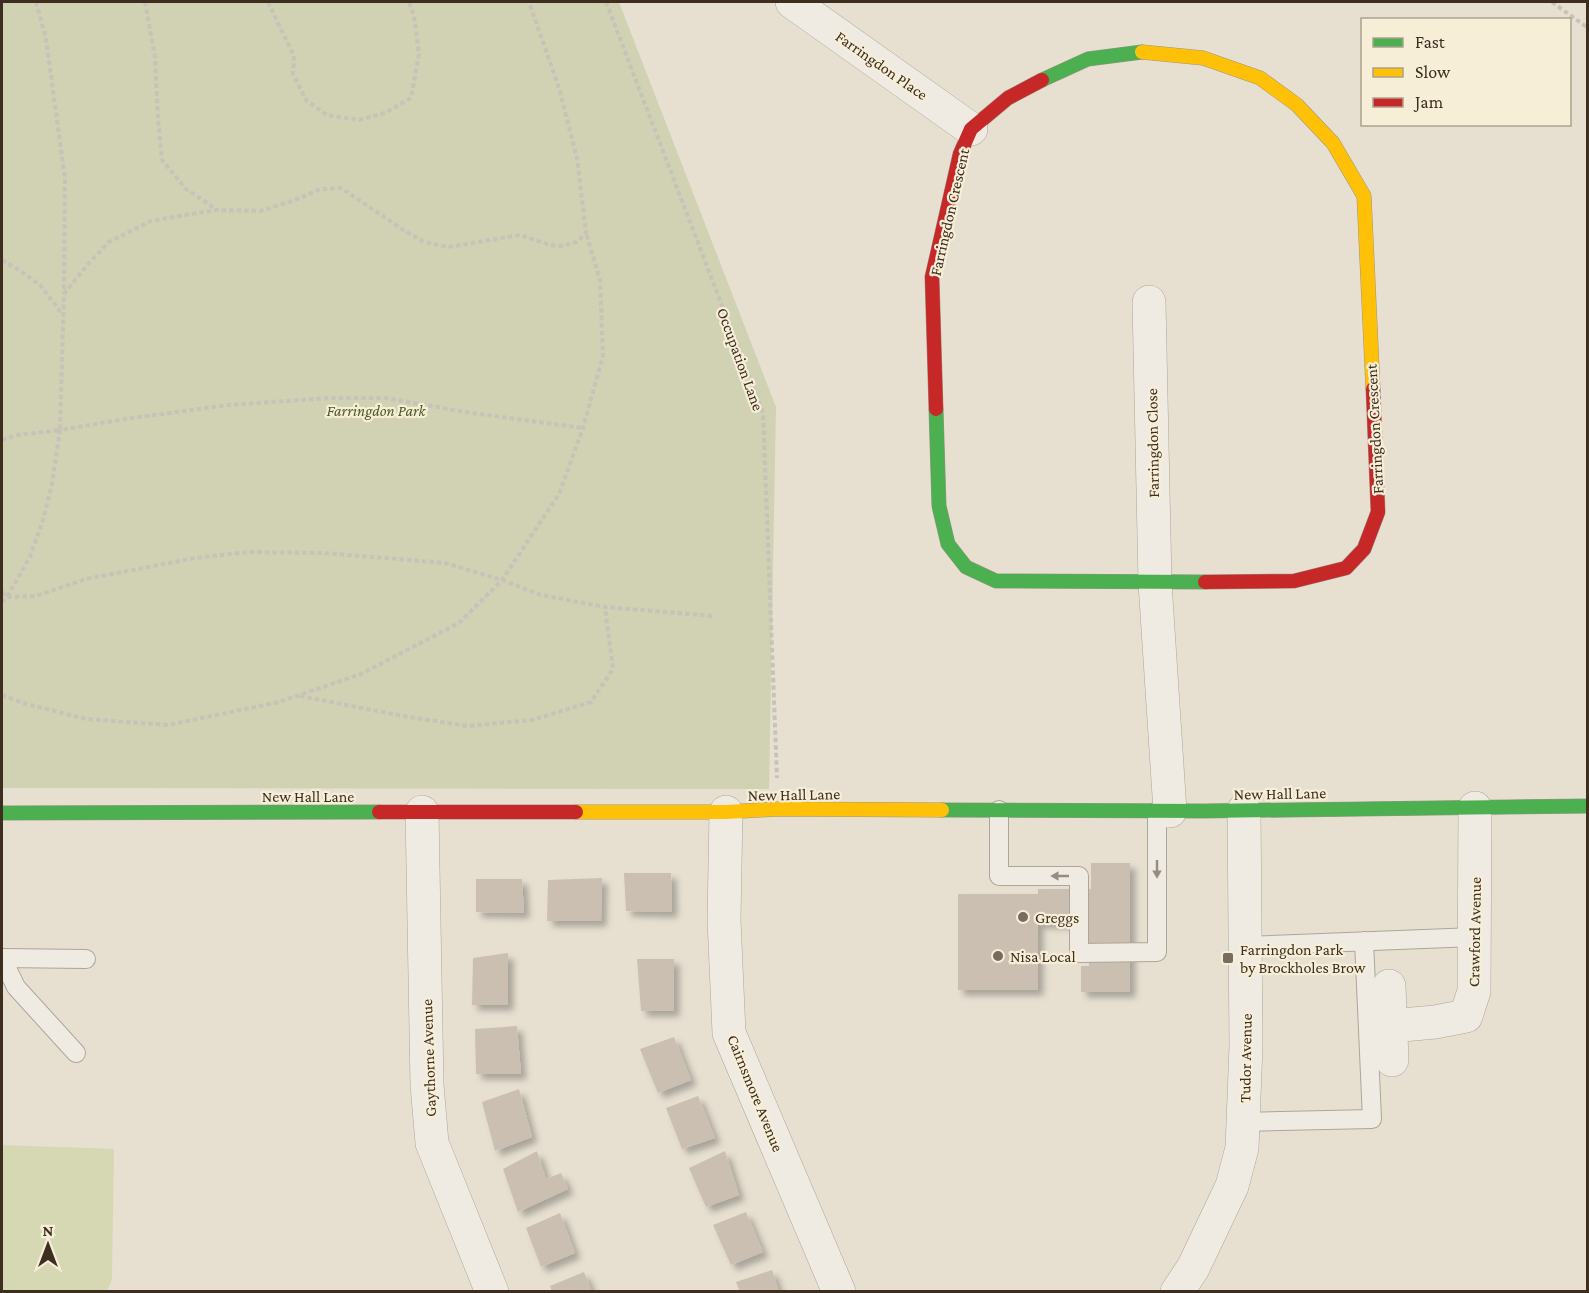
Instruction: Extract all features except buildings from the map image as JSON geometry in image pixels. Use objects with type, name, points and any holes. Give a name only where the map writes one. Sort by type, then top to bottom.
[{"type":"main road","name":"Farringdon Crescent","points":[[1142,52],[1203,58],[1260,78],[1297,105],[1333,143],[1364,196],[1378,512],[1364,549],[1346,568],[1294,581],[1155,584],[996,581],[966,567],[948,544],[939,506],[932,277],[960,154],[971,129],[1008,98],[1045,78],[1088,60],[1142,52]]},
{"type":"main road","name":"New Hall Lane","points":[[2,813],[726,812],[778,809],[1163,811],[1587,806]]},
{"type":"street","name":"Farringdon Place","points":[[792,2],[971,129]]},
{"type":"street","name":"Farringdon Close","points":[[1149,302],[1155,584]]},
{"type":"street","points":[[1155,584],[1163,811]]},
{"type":"street","name":"Crawford Avenue","points":[[1390,1026],[1435,1022],[1466,1016],[1474,991],[1475,808]]},
{"type":"street","name":"Tudor Avenue","points":[[1177,1292],[1193,1268],[1232,1186],[1242,1148],[1246,1046],[1244,810]]},
{"type":"street","name":"Gaythorne Avenue","points":[[422,812],[427,1085],[432,1143],[492,1292]]},
{"type":"street","name":"Cairnsmore Avenue","points":[[726,812],[724,920],[729,1033],[838,1292]]},
{"type":"street","points":[[1389,986],[1392,1060]]},
{"type":"lane","points":[[999,810],[999,876],[1079,876],[1079,953],[1157,952],[1163,811]]},
{"type":"lane","points":[[1245,946],[1475,937]]},
{"type":"lane","points":[[1243,1122],[1372,1119],[1364,941]]},
{"type":"lane","points":[[76,1053],[16,987],[2,958],[86,959]]},
{"type":"path","points":[[2,602],[30,557],[43,520],[52,484],[60,430],[64,315],[64,179],[46,39],[36,2]]},
{"type":"path","points":[[145,2],[155,57],[162,160],[186,189],[216,210]]},
{"type":"path","points":[[268,2],[294,56],[293,74],[306,100],[327,115],[359,120],[385,113],[411,98],[419,54],[414,15],[409,2]]},
{"type":"path","points":[[2,695],[23,703],[86,719],[168,725],[279,702],[361,674],[459,623],[502,580],[559,494],[584,428],[603,356],[600,280],[585,232],[577,158],[559,88],[530,2]]},
{"type":"path","name":"Occupation Lane","points":[[606,2],[763,413],[778,809]]},
{"type":"path","points":[[1552,2],[1587,28]]},
{"type":"path","points":[[64,294],[109,242],[151,221],[216,210],[261,211],[321,189],[341,188],[424,242],[448,247],[520,235],[550,245],[564,246],[577,242],[585,232]]},
{"type":"path","points":[[2,260],[40,285],[64,315]]},
{"type":"path","points":[[2,440],[18,435],[229,405],[331,398],[386,398],[465,412],[584,428]]},
{"type":"path","points":[[2,592],[7,597],[36,596],[86,579],[195,558],[248,552],[324,553],[445,563],[502,580],[541,595],[605,607],[713,616]]},
{"type":"path","points":[[299,695],[467,726],[532,720],[591,702],[608,677],[613,669],[605,607]]},
{"type":"green space","name":"Farringdon Park","points":[[2,2],[619,2],[776,407],[769,789],[2,788]]},
{"type":"green space","points":[[2,1145],[114,1149],[112,1279],[107,1291],[2,1291]]},
{"type":"traffic: fast","points":[[1042,80],[1088,59],[1142,52]]},
{"type":"traffic: fast","points":[[936,409],[939,506],[948,544],[966,567],[996,581],[1205,582]]},
{"type":"traffic: fast","points":[[942,810],[1204,811],[1588,806]]},
{"type":"traffic: fast","points":[[2,813],[379,812]]},
{"type":"traffic: slow","points":[[1142,52],[1203,58],[1260,78],[1297,105],[1333,143],[1364,196],[1373,389]]},
{"type":"traffic: slow","points":[[576,812],[726,812],[778,809],[942,810]]},
{"type":"traffic: jam","points":[[936,409],[932,277],[960,154],[971,129],[1008,98],[1042,80]]},
{"type":"traffic: jam","points":[[1205,582],[1294,581],[1346,568],[1364,549],[1378,512],[1373,389]]},
{"type":"traffic: jam","points":[[379,812],[576,812]]},
{"type":"place","name":"Greggs","points":[[1023,917]]},
{"type":"place","name":"Nisa Local","points":[[998,956]]},
{"type":"place","name":"Farringdon Park by Brockholes Brow","points":[[1228,958]]}]
